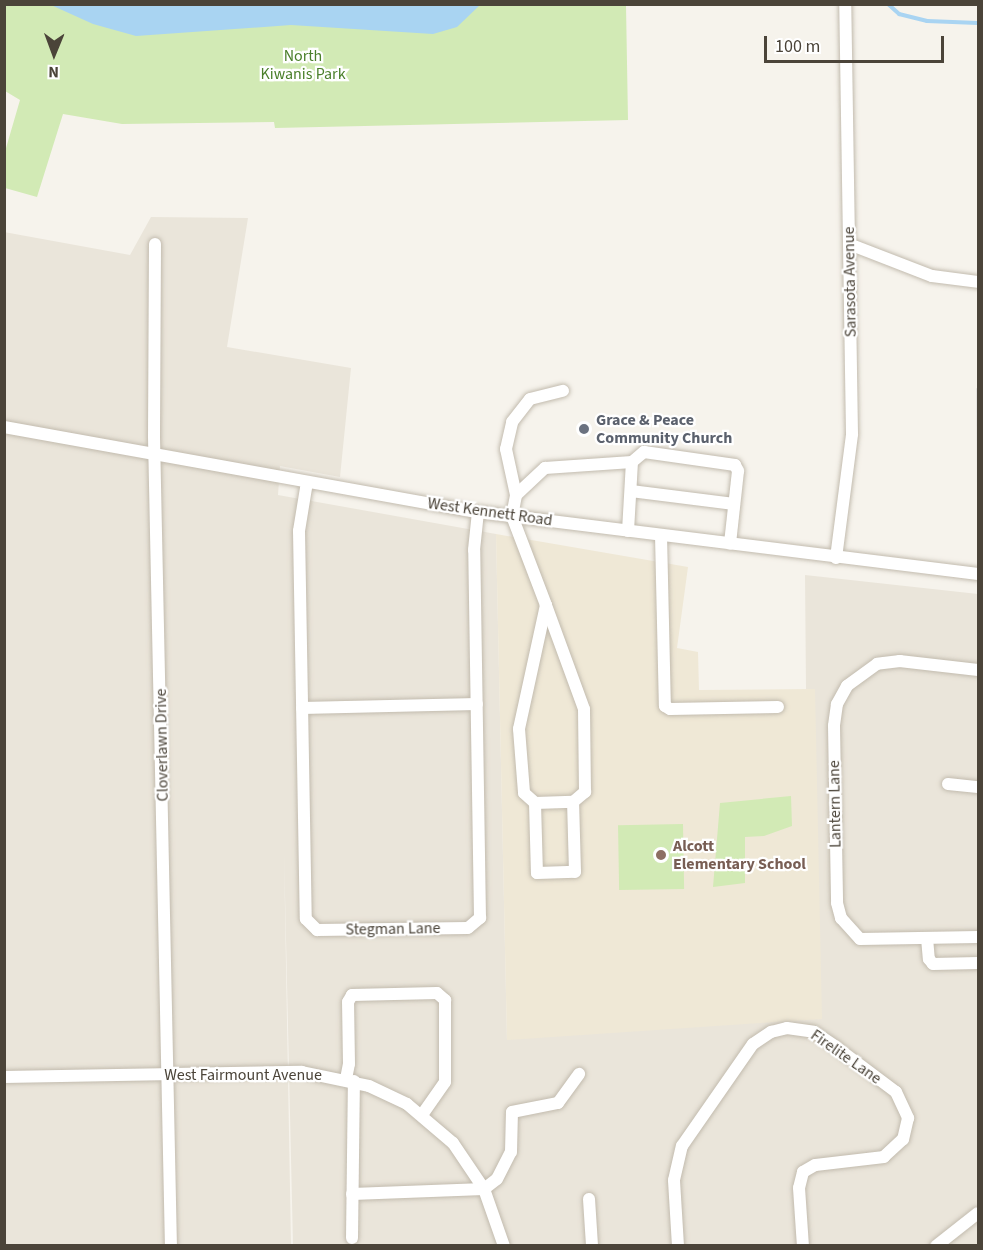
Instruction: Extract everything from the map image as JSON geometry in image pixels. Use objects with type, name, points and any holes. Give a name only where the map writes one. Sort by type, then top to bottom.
[{"type":"street","name":"Sarasota Avenue","points":[[836,558],[852,434],[845,4]]},
{"type":"street","name":"Cloverlawn Drive","points":[[155,244],[155,455],[171,1245]]},
{"type":"street","points":[[849,244],[932,276],[978,282]]},
{"type":"street","points":[[546,605],[519,729],[524,793],[535,803],[573,802],[585,792],[584,708],[546,605],[512,516],[516,495],[506,449],[512,422],[530,399],[563,392]]},
{"type":"street","name":"West Kennett Road","points":[[4,427],[478,512],[978,574]]},
{"type":"street","points":[[516,495],[545,468],[632,462],[644,452],[735,465],[738,471],[730,544]]},
{"type":"street","points":[[628,531],[632,462]]},
{"type":"street","name":"Stegman Lane","points":[[308,482],[299,531],[302,708],[309,926],[317,930],[468,928],[477,923],[481,913],[474,550],[478,512]]},
{"type":"street","points":[[631,490],[734,504]]},
{"type":"street","points":[[661,535],[665,706],[670,709],[778,707]]},
{"type":"street","name":"Lantern Lane","points":[[978,670],[900,661],[877,664],[851,681],[836,710],[840,914],[860,939],[978,937]]},
{"type":"street","points":[[302,708],[477,704]]},
{"type":"street","points":[[948,784],[978,787]]},
{"type":"street","points":[[535,803],[537,873],[575,872],[573,802]]},
{"type":"street","points":[[927,938],[928,959],[933,964],[978,963]]},
{"type":"street","points":[[352,1238],[348,1002],[352,995],[437,993],[445,1000],[445,1082],[422,1115]]},
{"type":"street","name":"Firelite Lane","points":[[678,1245],[674,1180],[682,1146],[750,1047],[764,1036],[787,1028],[814,1032],[836,1047],[896,1092],[908,1118],[903,1140],[884,1157],[815,1165],[803,1172],[799,1188],[803,1245]]},
{"type":"street","name":"West Fairmount Avenue","points":[[4,1077],[302,1072],[350,1080],[395,1098],[422,1115],[453,1143],[484,1189],[504,1245]]},
{"type":"street","points":[[352,1194],[484,1189],[496,1179],[511,1152],[512,1112],[558,1103],[579,1074]]},
{"type":"street","points":[[589,1199],[592,1245]]},
{"type":"street","points":[[936,1245],[978,1213]]},
{"type":"shaded area","points":[[151,217],[248,218],[227,347],[351,368],[340,477],[280,466],[278,495],[496,534],[507,1040],[815,689],[806,689],[805,575],[978,594],[978,1245],[293,1245],[284,852],[291,1245],[5,1245],[4,232],[130,255]]},
{"type":"shaded area","points":[[976,388],[978,389],[977,500]]},
{"type":"shaded area","name":"Alcott Elementary School","points":[[496,534],[688,567],[677,648],[698,652],[699,690],[815,689],[822,1019],[507,1040]]},
{"type":"green space","name":"North Kiwanis Park","points":[[5,5],[626,5],[628,120],[275,128],[274,122],[122,124],[63,114],[37,197],[5,188],[4,155],[20,100],[5,91]]},
{"type":"green space","points":[[791,796],[792,826],[764,836],[745,837],[745,883],[713,887],[720,803]]},
{"type":"green space","points":[[683,824],[684,889],[619,890],[618,825]]},
{"type":"water","points":[[51,5],[480,5],[457,27],[433,34],[291,25],[136,36],[93,24]]},
{"type":"waterway","points":[[888,4],[899,14],[927,21],[978,23]]},
{"type":"place","name":"Grace & Peace Community Church","points":[[584,429]]},
{"type":"place","name":"Alcott Elementary School","points":[[661,855]]}]
